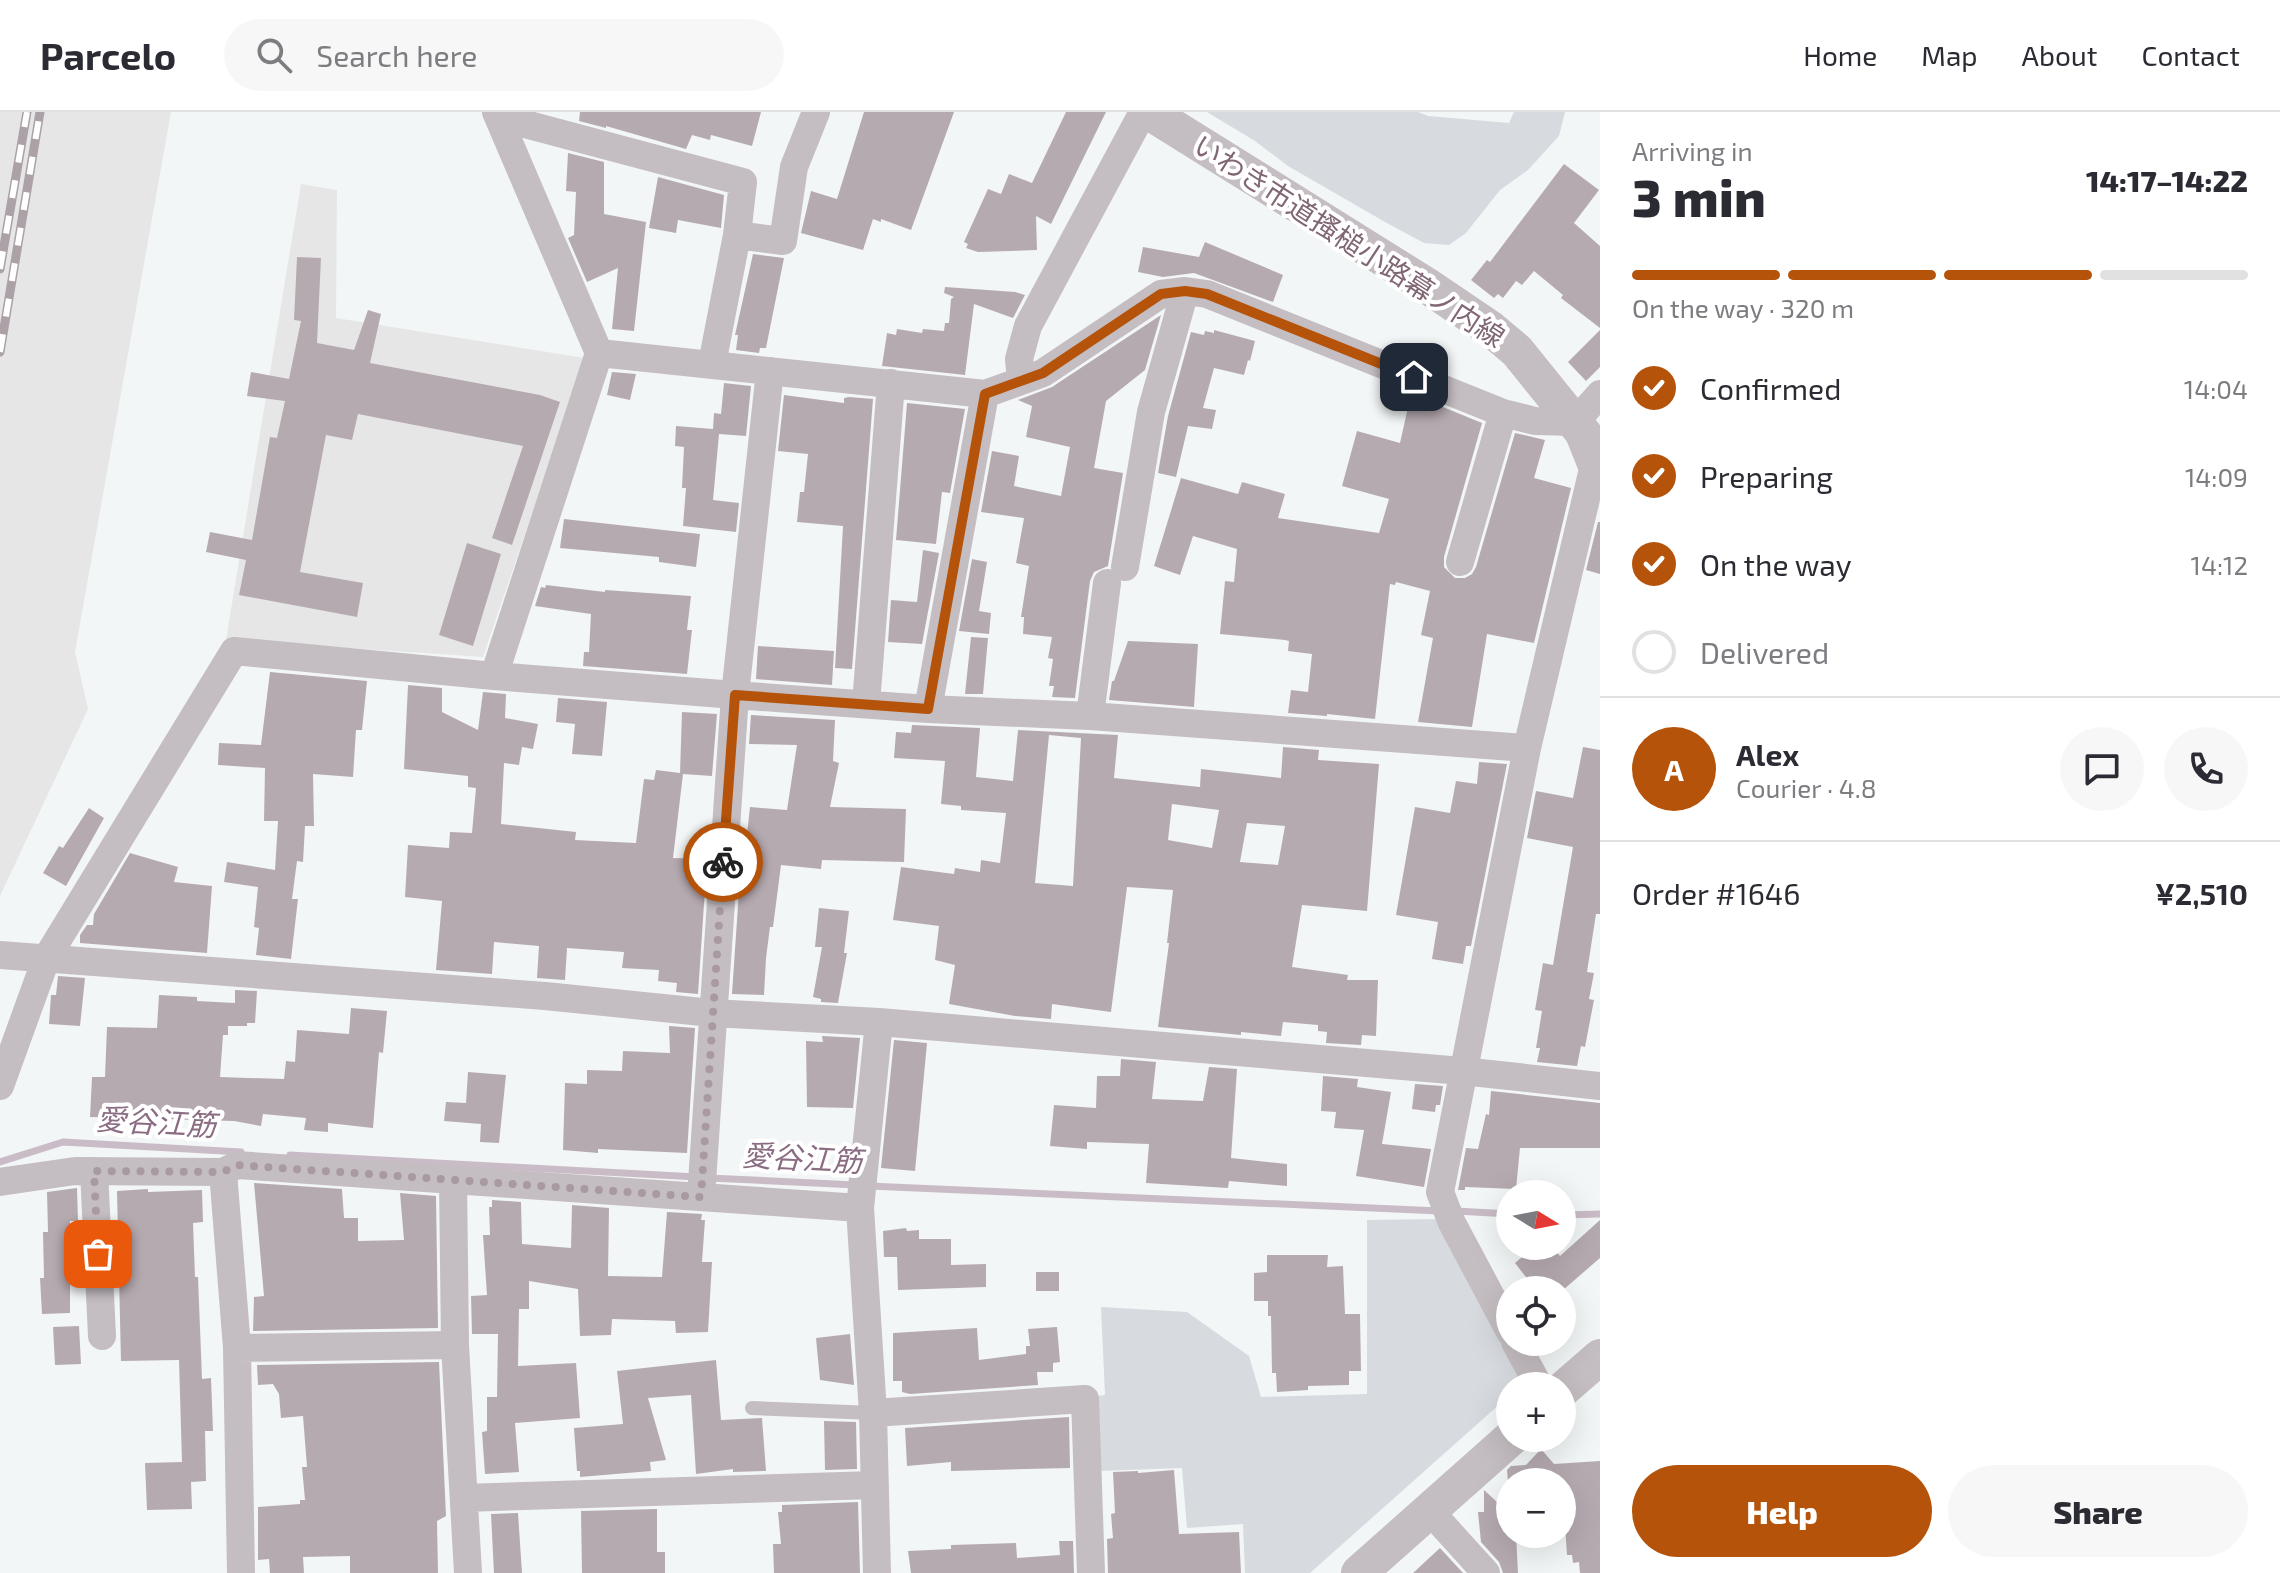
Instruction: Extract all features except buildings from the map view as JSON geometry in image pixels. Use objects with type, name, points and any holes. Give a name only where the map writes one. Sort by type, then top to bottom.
[{"type":"street","points":[[737,235],[783,241],[794,167],[816,112]]},
{"type":"street","points":[[1021,381],[1019,359],[1028,326],[1143,112]]},
{"type":"street","name":"いわき市道搔槌小路幕ノ内線","points":[[1149,112],[1491,329],[1517,351],[1600,454]]},
{"type":"street","points":[[498,114],[743,182],[737,235],[712,364]]},
{"type":"street","points":[[494,676],[599,353],[498,114]]},
{"type":"street","points":[[1090,716],[1151,412],[1185,291]]},
{"type":"street","points":[[599,353],[985,394],[1059,363],[1161,294],[1185,291],[1207,294],[1503,413],[1535,421],[1575,422],[1600,394]]},
{"type":"street","points":[[702,1181],[735,695],[770,371]]},
{"type":"street","points":[[866,704],[891,383]]},
{"type":"street","points":[[928,709],[985,394]]},
{"type":"street","points":[[1460,562],[1503,413]]},
{"type":"street","points":[[1496,1306],[1452,1223],[1440,1192],[1527,748],[1593,469],[1575,422]]},
{"type":"street","points":[[0,1086],[46,959],[234,651],[735,695],[928,709],[1090,716],[1527,748]]},
{"type":"street","points":[[0,955],[545,996],[712,1013],[879,1022],[1462,1071],[1600,1086]]},
{"type":"street","points":[[877,1573],[873,1413],[861,1192],[879,1022]]},
{"type":"street","points":[[0,1182],[94,1171],[223,1172],[237,1165],[453,1180],[702,1181],[861,1192]]},
{"type":"street","points":[[94,1171],[102,1336]]},
{"type":"street","points":[[223,1172],[237,1348],[241,1573]]},
{"type":"street","points":[[453,1180],[455,1345],[468,1573]]},
{"type":"street","points":[[237,1348],[455,1345]]},
{"type":"street","points":[[1576,1378],[1600,1357]]},
{"type":"street","points":[[873,1413],[1085,1399],[1091,1573]]},
{"type":"street","points":[[1359,1573],[1496,1451]]},
{"type":"street","points":[[464,1498],[874,1485]]},
{"type":"street","points":[[1429,1510],[1486,1573]]},
{"type":"lane","points":[[752,1408],[873,1413]]},
{"type":"shaded area","points":[[0,112],[171,112],[75,652],[88,709],[0,896]]},
{"type":"shaded area","points":[[1207,112],[1418,112],[1428,116],[1509,123],[1514,112],[1565,112],[1559,136],[1528,170],[1500,190],[1466,233],[1449,245],[1424,243],[1385,222],[1288,166],[1255,141]]},
{"type":"shaded area","points":[[301,184],[337,190],[336,318],[585,358],[483,657],[226,640]]},
{"type":"shaded area","points":[[1440,1219],[1496,1318],[1496,1356],[1517,1356],[1526,1372],[1496,1372],[1496,1407],[1310,1573],[1245,1573],[1243,1524],[1187,1528],[1182,1468],[1099,1471],[1096,1396],[1105,1395],[1101,1307],[1187,1312],[1249,1356],[1261,1397],[1367,1394],[1367,1220]]},
{"type":"waterway","name":"愛谷江筋","points":[[0,1162],[63,1142],[241,1152]]},
{"type":"waterway","name":"愛谷江筋","points":[[290,1155],[697,1177]]},
{"type":"waterway","name":"愛谷江筋","points":[[709,1178],[856,1185]]},
{"type":"waterway","name":"愛谷江筋","points":[[869,1186],[1440,1211]]},
{"type":"waterway","name":"愛谷江筋","points":[[1456,1211],[1496,1213]]},
{"type":"waterway","name":"愛谷江筋","points":[[1576,1215],[1600,1214]]},
{"type":"railway","points":[[0,269],[27,112]]},
{"type":"railway","points":[[0,352],[40,112]]},
{"type":"way so far","points":[[98,1254],[94,1171],[223,1172],[237,1165],[701,1197],[723,862]]},
{"type":"route","points":[[723,862],[735,695],[928,709],[985,394],[1043,373],[1161,294],[1173,291],[1207,294],[1414,377]]}]
